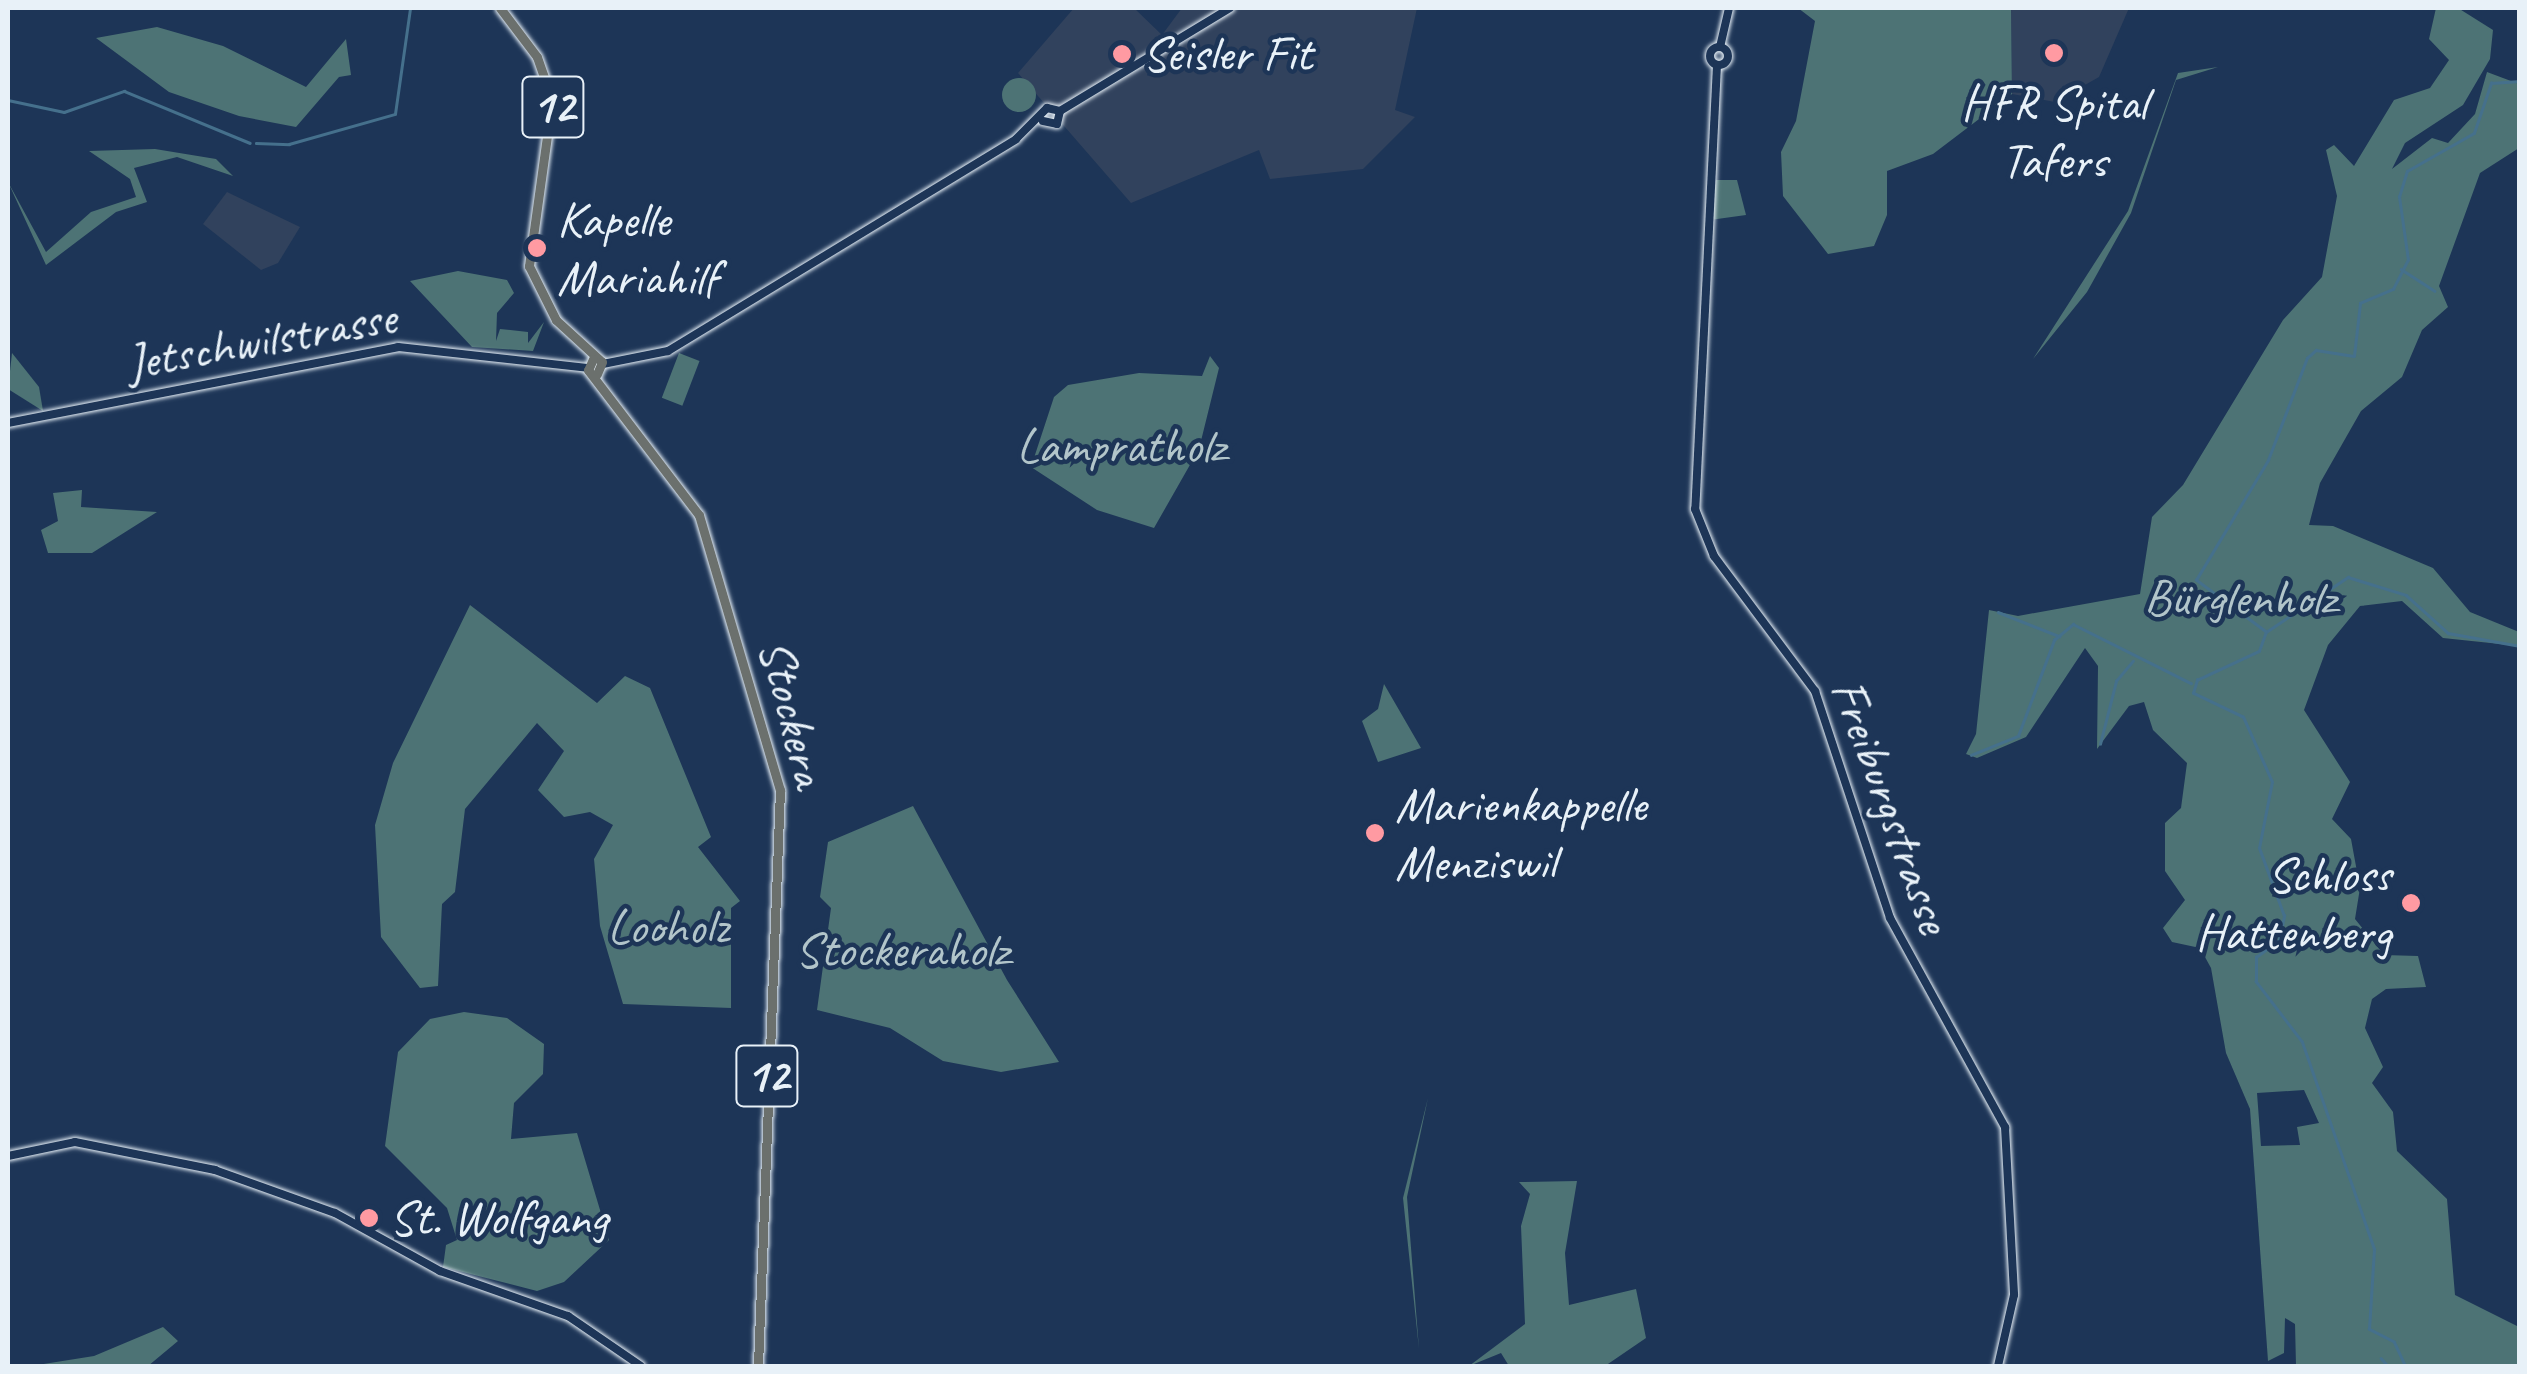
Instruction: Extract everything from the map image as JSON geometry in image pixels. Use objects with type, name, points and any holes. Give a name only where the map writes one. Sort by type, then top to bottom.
[{"type":"main road","name":"12","points":[[500,8],[537,58],[552,100],[529,266],[556,320],[595,366]]},
{"type":"main road","name":"Jetschwilstrasse","points":[[8,423],[398,346],[595,366],[655,358],[1043,121],[1057,124],[1060,111],[1230,8]]},
{"type":"main road","name":"Freiburgstrasse","points":[[1728,8],[1720,48],[1727,58],[1717,65],[1695,509],[1716,559],[1814,692],[1890,918],[2002,1117],[2015,1243],[2008,1341],[1998,1366]]},
{"type":"main road","name":"Stockera","points":[[595,366],[694,504],[780,795],[758,1366]]},
{"type":"main road","points":[[8,1156],[88,1143],[205,1167],[315,1205],[458,1279],[568,1316],[640,1366]]},
{"type":"shaded area","points":[[1074,8],[1134,8],[1162,35],[1182,8],[1417,8],[1395,110],[1415,117],[1363,169],[1270,179],[1259,150],[1131,203],[1018,73]]},
{"type":"shaded area","name":"HFR Spital Tafers","points":[[2011,8],[2129,8],[2099,77],[2055,102],[2012,94]]},
{"type":"shaded area","points":[[227,192],[300,227],[278,263],[261,270],[203,224]]},
{"type":"green space","points":[[1798,8],[2011,8],[2012,94],[1933,154],[1887,171],[1887,215],[1874,246],[1828,254],[1783,196],[1781,152],[1796,121],[1815,21]]},
{"type":"green space","name":"Bürglenholz","points":[[2436,8],[2458,8],[2493,30],[2490,59],[2463,105],[2405,143],[2392,169],[2432,138],[2448,143],[2475,114],[2487,72],[2519,84],[2519,148],[2480,173],[2439,286],[2448,307],[2422,330],[2402,377],[2361,411],[2320,483],[2309,525],[2333,526],[2433,568],[2470,612],[2519,632],[2519,646],[2443,638],[2402,601],[2360,606],[2328,645],[2304,710],[2350,782],[2332,819],[2351,839],[2360,888],[2355,919],[2384,955],[2418,956],[2426,987],[2386,989],[2372,999],[2365,1028],[2383,1067],[2372,1083],[2393,1112],[2397,1151],[2447,1199],[2455,1295],[2519,1327],[2519,1366],[2296,1366],[2295,1324],[2285,1318],[2284,1353],[2268,1361],[2250,1109],[2226,1053],[2211,968],[2200,948],[2172,942],[2163,928],[2185,900],[2165,871],[2165,823],[2181,808],[2187,763],[2153,730],[2144,702],[2129,706],[2097,749],[2098,666],[2085,648],[2026,737],[1977,758],[1966,754],[1976,734],[1989,610],[2018,616],[2140,594],[2152,517],[2183,485],[2283,320],[2322,277],[2337,196],[2326,150],[2334,145],[2354,166],[2394,100],[2430,88],[2449,60],[2429,39]],"holes":[[[2304,1090],[2319,1123],[2297,1127],[2300,1145],[2261,1146],[2257,1093]]]},
{"type":"green space","points":[[157,27],[223,46],[306,87],[346,39],[351,75],[339,77],[296,127],[239,116],[169,92],[96,38]]},
{"type":"green space","points":[[2218,67],[2176,80],[2131,213],[2087,292],[2033,359],[2128,211],[2178,73]]},
{"type":"green space","points":[[1019,78],[1031,83],[1036,95],[1031,107],[1019,112],[1007,107],[1002,95],[1007,83]]},
{"type":"green space","points":[[155,149],[216,159],[233,176],[177,157],[134,168],[147,202],[116,212],[46,265],[8,182],[46,252],[91,212],[136,197],[130,179],[89,151]]},
{"type":"green space","points":[[1716,180],[1737,180],[1746,215],[1710,220]]},
{"type":"green space","points":[[458,271],[507,280],[514,293],[497,313],[496,341],[500,329],[528,332],[528,343],[544,322],[533,351],[472,347],[410,281]]},
{"type":"green space","points":[[12,353],[39,387],[43,411],[8,389]]},
{"type":"green space","points":[[679,353],[700,361],[682,406],[662,398]]},
{"type":"green space","name":"Lampratholz","points":[[1210,356],[1219,368],[1199,449],[1154,528],[1097,510],[1031,467],[1054,397],[1068,385],[1139,373],[1202,376]]},
{"type":"green space","points":[[82,490],[81,507],[157,512],[92,553],[48,553],[41,530],[58,521],[53,493]]},
{"type":"green space","name":"Looholz","points":[[470,605],[597,703],[625,676],[650,688],[711,837],[698,847],[740,901],[731,908],[731,1008],[623,1004],[600,926],[594,859],[613,825],[590,812],[564,817],[538,790],[564,751],[537,723],[465,809],[455,892],[442,904],[438,986],[420,988],[381,937],[375,825],[393,763]]},
{"type":"green space","points":[[1384,684],[1421,748],[1378,762],[1362,721],[1378,709]]},
{"type":"green space","name":"Stockeraholz","points":[[913,806],[1007,980],[1059,1062],[1001,1072],[943,1061],[890,1028],[817,1010],[831,908],[820,897],[828,842]]},
{"type":"green space","points":[[464,1012],[507,1018],[544,1044],[543,1074],[514,1103],[511,1139],[577,1133],[609,1240],[564,1282],[537,1291],[443,1267],[446,1245],[457,1240],[447,1208],[385,1146],[398,1052],[430,1019]]},
{"type":"green space","points":[[1428,1098],[1407,1197],[1419,1349],[1403,1198]]},
{"type":"green space","points":[[1577,1181],[1565,1253],[1569,1305],[1636,1289],[1646,1338],[1605,1366],[1509,1366],[1501,1353],[1469,1366],[1525,1324],[1521,1226],[1530,1194],[1519,1182]]},
{"type":"green space","points":[[163,1327],[178,1341],[148,1366],[31,1366],[94,1356]]},
{"type":"waterway","points":[[256,143],[289,144],[395,114],[410,8]]},
{"type":"waterway","points":[[2405,1366],[2394,1342],[2369,1329],[2374,1249],[2302,1042],[2256,982],[2256,957],[2279,940],[2284,916],[2259,848],[2272,782],[2243,717],[2193,693],[2197,680],[2259,651],[2266,632],[2196,580],[2268,460],[2307,358],[2316,350],[2354,356],[2360,303],[2393,289],[2408,260],[2399,197],[2407,171],[2474,133],[2491,83],[2520,81]]},
{"type":"waterway","points":[[8,100],[64,112],[124,91],[250,143]]},
{"type":"waterway","points":[[2401,269],[2435,291]]},
{"type":"waterway","points":[[2266,632],[2348,577],[2406,595],[2448,633],[2520,646]]},
{"type":"waterway","points":[[1998,612],[2059,636]]},
{"type":"waterway","points":[[1971,755],[2018,736],[2054,640],[2073,624],[2191,683]]},
{"type":"waterway","points":[[2100,744],[2116,681],[2133,661]]},
{"type":"waterway","points":[[2381,1358],[2388,1366]]},
{"type":"place","name":"HFR Spital Tafers","points":[[2054,53]]},
{"type":"place","name":"Seisler Fit","points":[[1122,54]]},
{"type":"place","name":"Kapelle Mariahilf","points":[[537,248]]},
{"type":"place","name":"Marienkappelle Menziswil","points":[[1375,833]]},
{"type":"place","name":"Schloss Hattenberg","points":[[2411,903]]},
{"type":"place","name":"St. Wolfgang","points":[[369,1218]]}]
